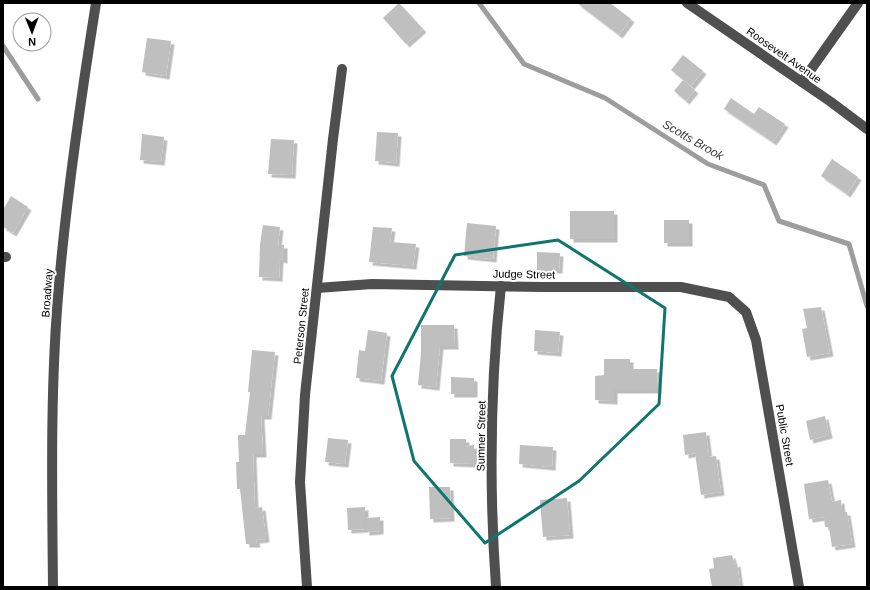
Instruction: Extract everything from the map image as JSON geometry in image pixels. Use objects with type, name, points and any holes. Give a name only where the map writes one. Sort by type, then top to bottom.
[{"type":"street","name":"Broadway","points":[[53,587],[52,459],[54,368],[59,286],[76,131],[96,3]]},
{"type":"street","name":"Roosevelt Avenue","points":[[686,3],[802,82],[867,129]]},
{"type":"street","points":[[802,82],[858,3]]},
{"type":"street","name":"Peterson Street","points":[[307,587],[300,482],[305,395],[342,69]]},
{"type":"street","name":"Judge Street","points":[[317,288],[372,284],[681,287],[729,296]]},
{"type":"street","name":"Sumner Street","points":[[496,587],[491,431],[501,286]]},
{"type":"street","name":"Public Street","points":[[729,296],[746,312],[756,340],[799,587]]},
{"type":"highlighted area","points":[[558,240],[665,308],[659,404],[579,481],[485,543],[414,461],[392,376],[455,255]]},
{"type":"building","points":[[399,3],[423,29],[406,44],[383,18]]},
{"type":"building","points":[[577,3],[610,3],[631,19],[619,35]]},
{"type":"building","points":[[147,38],[171,41],[166,76],[142,72]]},
{"type":"building","points":[[683,55],[703,71],[691,86],[671,70]]},
{"type":"building","points":[[683,80],[695,90],[686,101],[674,91]]},
{"type":"building","points":[[731,98],[754,114],[759,107],[785,124],[773,142],[724,109]]},
{"type":"building","points":[[377,132],[398,133],[396,163],[375,161]]},
{"type":"building","points":[[142,134],[164,137],[161,162],[140,160]]},
{"type":"building","points":[[271,139],[294,140],[292,175],[268,174]]},
{"type":"building","points":[[832,159],[858,177],[847,194],[821,176]]},
{"type":"building","points":[[11,196],[28,207],[13,233],[3,227],[3,210]]},
{"type":"building","points":[[570,211],[614,211],[614,239],[570,239]]},
{"type":"building","points":[[664,220],[689,220],[689,243],[664,243]]},
{"type":"building","points":[[467,223],[496,226],[493,259],[464,256]]},
{"type":"building","points":[[263,225],[280,227],[278,245],[284,245],[284,260],[280,259],[279,278],[259,277],[260,244]]},
{"type":"building","points":[[373,227],[392,228],[390,242],[416,244],[413,266],[369,262]]},
{"type":"building","points":[[537,252],[560,253],[559,270],[537,270]]},
{"type":"building","points":[[821,307],[830,353],[807,357],[802,329],[807,328],[803,309]]},
{"type":"building","points":[[421,325],[454,325],[455,346],[440,346],[436,387],[418,385],[421,353]]},
{"type":"building","points":[[368,330],[387,333],[381,381],[356,378],[359,350],[365,351]]},
{"type":"building","points":[[535,330],[560,332],[558,353],[534,351]]},
{"type":"building","points":[[252,350],[275,352],[268,416],[261,416],[263,454],[253,454],[255,508],[262,507],[266,539],[256,540],[257,544],[246,544],[240,489],[237,489],[236,462],[239,462],[238,435],[245,435],[250,392],[248,392]]},
{"type":"building","points":[[604,359],[630,359],[630,369],[657,369],[658,390],[614,390],[614,401],[595,400],[595,376],[604,375]]},
{"type":"building","points":[[451,377],[474,378],[474,394],[451,394]]},
{"type":"building","points":[[825,416],[829,435],[810,440],[806,421]]},
{"type":"building","points":[[706,432],[709,457],[716,456],[721,492],[701,495],[695,453],[685,455],[683,435]]},
{"type":"building","points":[[328,438],[348,440],[345,464],[325,462]]},
{"type":"building","points":[[450,439],[466,439],[466,446],[474,445],[474,464],[450,463]]},
{"type":"building","points":[[520,445],[553,447],[552,467],[519,464]]},
{"type":"building","points":[[828,480],[832,502],[841,500],[842,512],[847,512],[852,544],[832,547],[829,527],[825,527],[824,517],[809,519],[804,484]]},
{"type":"building","points":[[429,487],[450,487],[451,518],[430,519]]},
{"type":"building","points":[[567,498],[570,535],[543,537],[540,500]]},
{"type":"building","points":[[365,507],[365,529],[348,530],[347,508]]},
{"type":"building","points":[[380,517],[380,531],[366,532],[366,518]]},
{"type":"building","points":[[732,555],[734,564],[737,563],[740,585],[730,587],[712,587],[709,569],[714,568],[713,558]]},
{"type":"waterway","name":"Scotts Brook","points":[[479,3],[524,64],[605,98],[708,164],[764,185],[779,221],[849,244],[867,306]]},
{"type":"waterway","points":[[3,46],[38,99]]}]
